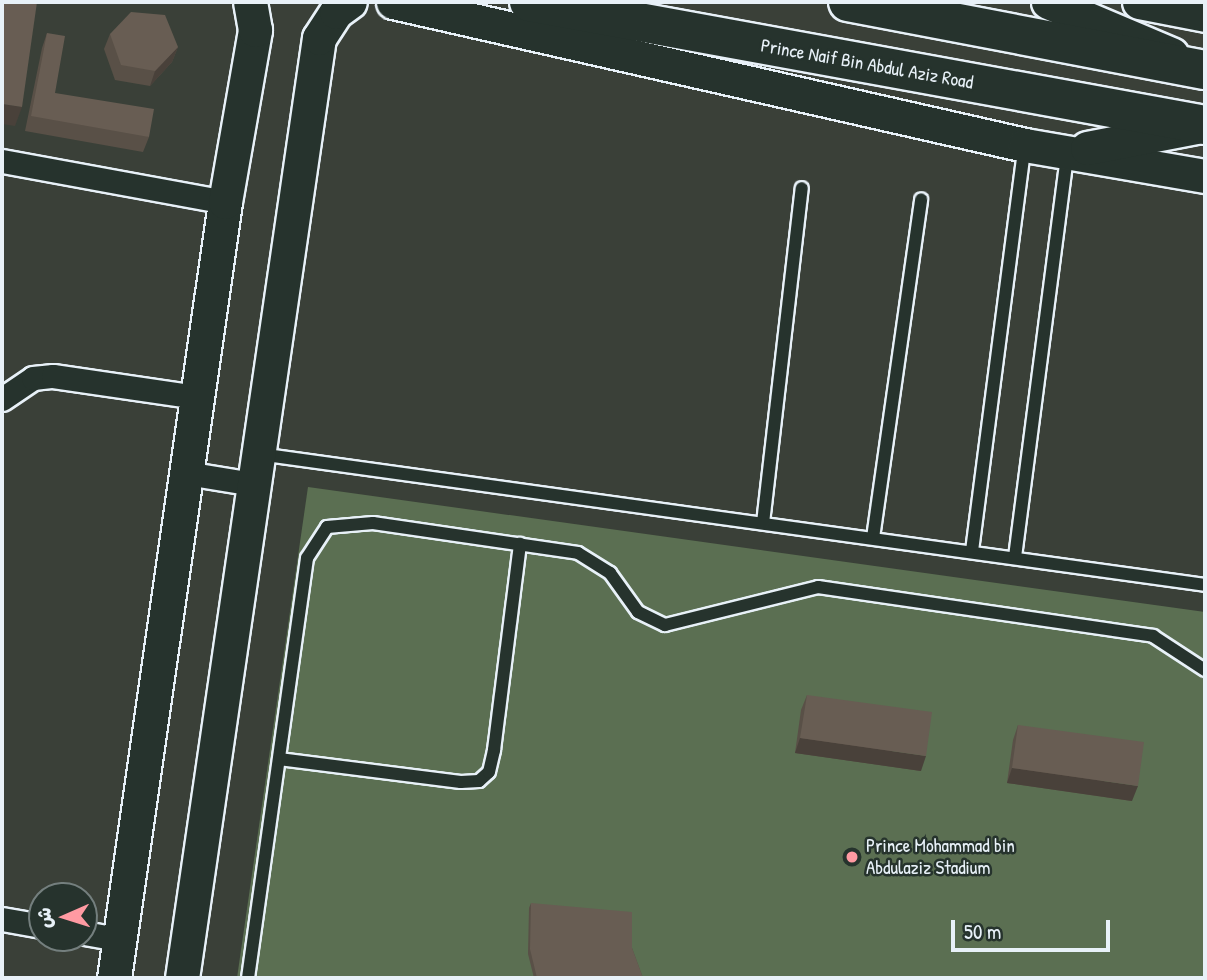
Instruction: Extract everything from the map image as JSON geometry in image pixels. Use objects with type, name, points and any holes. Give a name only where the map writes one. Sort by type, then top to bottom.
[{"type":"highway","name":"Prince Naif Bin Abdul Aziz Road","points":[[529,2],[1205,125]]},
{"type":"highway","points":[[848,2],[1205,69]]},
{"type":"street","points":[[114,978],[225,202],[255,30],[250,2]]},
{"type":"street","points":[[182,978],[319,38],[336,12],[350,2]]},
{"type":"street","points":[[393,2],[1025,145],[1205,176]]},
{"type":"street","points":[[1048,2],[1205,69]]},
{"type":"street","points":[[1139,2],[1205,15]]},
{"type":"street","points":[[1068,151],[1205,125]]},
{"type":"street","points":[[2,161],[225,202]]},
{"type":"street","points":[[2,399],[33,378],[53,376],[197,397]]},
{"type":"street","points":[[186,473],[255,469]]},
{"type":"street","points":[[2,919],[28,924]]},
{"type":"street","points":[[98,935],[119,939]]},
{"type":"lane","points":[[972,551],[1025,145]]},
{"type":"lane","points":[[1015,557],[1068,151]]},
{"type":"lane","points":[[762,523],[802,188]]},
{"type":"lane","points":[[873,538],[921,199]]},
{"type":"lane","points":[[255,469],[762,523],[1205,585]]},
{"type":"lane","points":[[248,978],[307,558],[327,527],[373,523],[578,553],[598,563],[610,573],[638,612],[665,625],[818,587],[1153,636],[1205,670]]},
{"type":"lane","points":[[279,759],[461,782],[479,781],[489,772],[494,750],[520,544]]},
{"type":"green space","points":[[308,487],[1205,612],[1205,978],[237,978]]},
{"type":"building","points":[[4,2],[37,2],[22,107],[2,104]]},
{"type":"building","points":[[131,12],[165,15],[178,47],[155,71],[121,65],[110,34]]},
{"type":"building","points":[[47,33],[65,36],[55,93],[154,109],[149,137],[31,116]]},
{"type":"building","points":[[807,695],[932,712],[926,756],[800,738]]},
{"type":"building","points":[[1018,725],[1144,742],[1138,786],[1012,768]]},
{"type":"building","points":[[531,903],[632,912],[632,948],[643,978],[537,978],[530,949]]},
{"type":"place","name":"Prince Mohammad bin Abdulaziz Stadium","points":[[852,857]]}]
